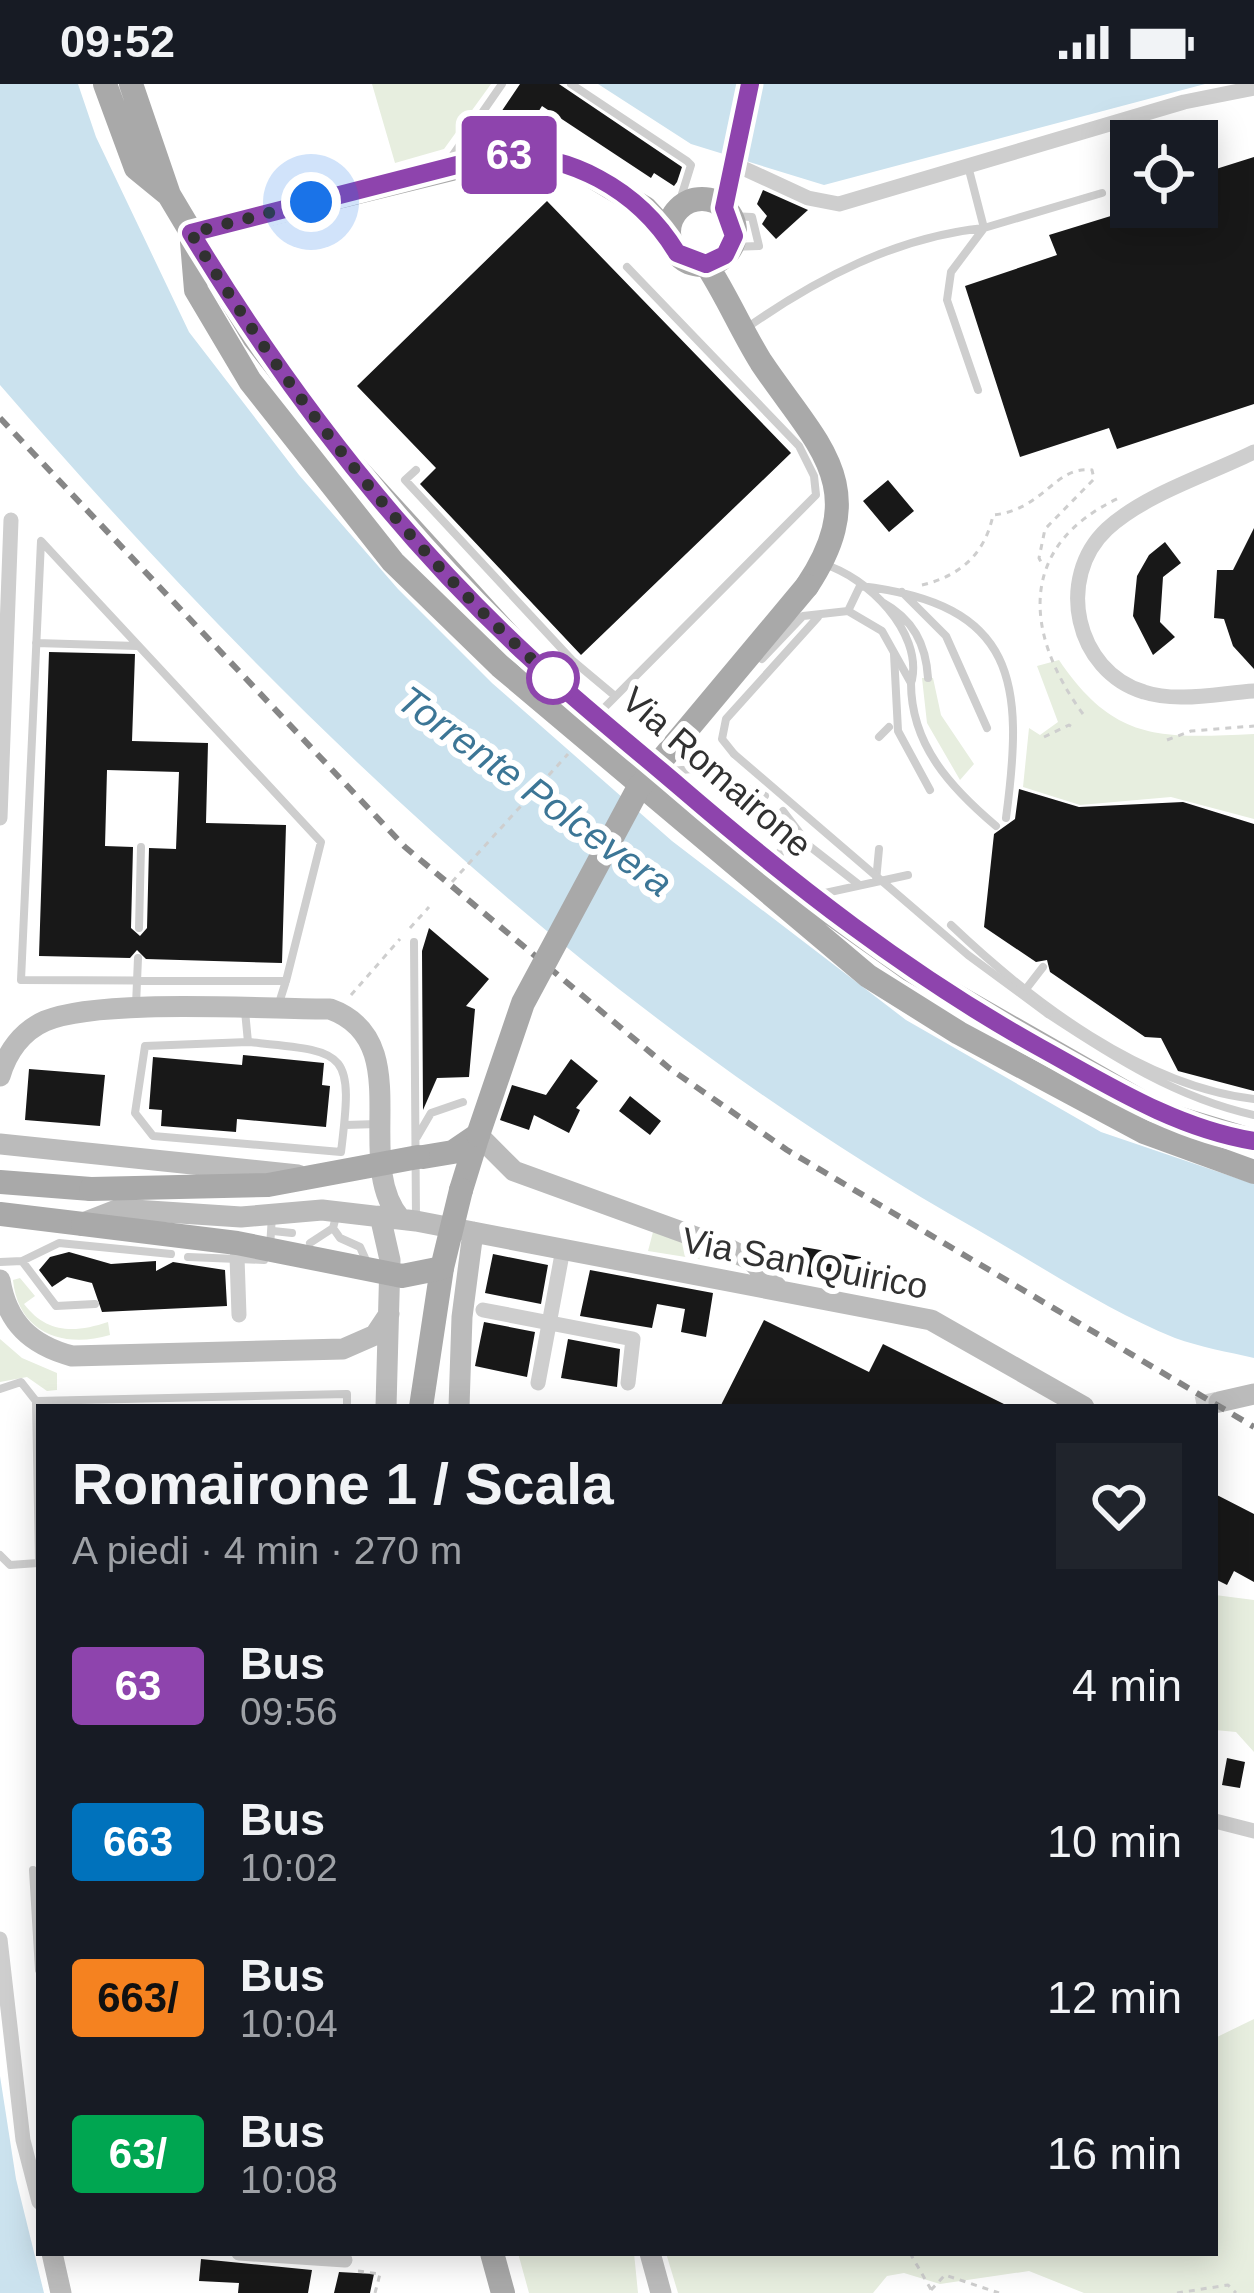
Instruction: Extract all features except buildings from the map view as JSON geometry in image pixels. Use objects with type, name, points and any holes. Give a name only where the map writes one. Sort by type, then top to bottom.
[{"type":"main road","name":"Via Romairone","points":[[105,84],[136,168],[169,195]]},
{"type":"main road","name":"Via Romairone","points":[[131,84],[161,158],[169,195],[255,339],[353,465],[448,574],[596,716],[809,898],[909,969],[1161,1113],[1254,1141]]},
{"type":"main road","points":[[421,1404],[442,1268],[461,1190],[524,1003],[639,787],[807,586],[822,563],[834,524],[833,476],[810,424],[743,330],[728,298],[721,255],[750,84]]},
{"type":"main road","points":[[721,255],[677,253],[669,234],[645,208],[578,168],[537,156],[492,156],[191,233],[196,290],[250,382],[393,562],[500,666],[868,976],[959,1033],[1144,1132],[1254,1172]]},
{"type":"main road","points":[[645,208],[706,199],[728,212]]},
{"type":"main road","points":[[669,234],[674,215],[686,203]]},
{"type":"main road","points":[[0,1076],[14,1046],[39,1024],[62,1016],[278,1009],[340,1012],[362,1029],[374,1048],[384,1192],[398,1218],[390,1260],[384,1404]]},
{"type":"main road","points":[[0,1183],[216,1190],[305,1176],[419,1148],[453,1152],[478,1135]]},
{"type":"main road","points":[[478,1135],[487,1150],[514,1171],[729,1250],[752,1261],[781,1291]]},
{"type":"main road","points":[[0,1144],[305,1176]]},
{"type":"main road","points":[[419,1148],[452,1173],[461,1190]]},
{"type":"main road","points":[[91,1189],[119,1209]]},
{"type":"main road","name":"Via San Quirico","points":[[83,1223],[119,1209],[272,1224],[332,1225],[398,1218],[931,1320],[1079,1404]]},
{"type":"main road","points":[[0,1214],[237,1243],[402,1276],[442,1268]]},
{"type":"main road","points":[[459,1404],[462,1317],[473,1232]]},
{"type":"main road","points":[[0,1280],[14,1321],[31,1339],[73,1356],[343,1349],[375,1335],[388,1314]]},
{"type":"main road","points":[[343,1349],[371,1365],[383,1404]]},
{"type":"main road","points":[[1219,1402],[1254,1394]]},
{"type":"main road","points":[[59,2256],[61,2293]]},
{"type":"main road","points":[[493,2256],[503,2293]]},
{"type":"main road","points":[[651,2256],[661,2293]]},
{"type":"street","points":[[734,164],[808,198],[838,204],[1184,102],[1254,88]]},
{"type":"street","points":[[1254,452],[1109,526],[1083,564],[1077,602],[1086,642],[1124,684],[1162,697],[1254,691]]},
{"type":"street","points":[[0,818],[11,520]]},
{"type":"street","points":[[538,1383],[563,1249]]},
{"type":"street","points":[[237,1257],[239,1315]]},
{"type":"street","points":[[482,1310],[632,1339],[628,1383]]},
{"type":"street","points":[[1218,1822],[1254,1832]]},
{"type":"street","points":[[0,1939],[23,2140],[36,2190]]},
{"type":"street","points":[[282,2256],[340,2260]]},
{"type":"lane","points":[[443,169],[502,84]]},
{"type":"lane","points":[[571,84],[692,166],[682,194],[686,203]]},
{"type":"lane","points":[[968,165],[984,228]]},
{"type":"lane","points":[[743,330],[800,291],[868,259],[943,232],[984,228],[1102,193]]},
{"type":"lane","points":[[978,390],[947,300],[951,272],[984,228]]},
{"type":"lane","points":[[596,716],[816,495],[814,476],[799,446],[627,267]]},
{"type":"lane","points":[[416,470],[405,480],[572,660],[616,696]]},
{"type":"lane","points":[[278,1009],[286,981],[321,842],[41,541],[21,980],[286,981]]},
{"type":"lane","points":[[822,563],[908,620],[920,640],[928,678]]},
{"type":"lane","points":[[860,586],[901,591],[958,615],[1000,660],[1017,718],[1006,818]]},
{"type":"lane","points":[[848,611],[860,586]]},
{"type":"lane","points":[[901,591],[946,637],[987,728]]},
{"type":"lane","points":[[873,597],[913,648],[911,683],[918,729],[930,754],[953,787],[996,826]]},
{"type":"lane","points":[[722,684],[744,680],[803,616],[848,611],[882,631],[911,683]]},
{"type":"lane","points":[[819,616],[726,719],[722,739],[734,754],[968,956],[1048,1014],[1161,1083],[1215,1106],[1254,1115]]},
{"type":"lane","points":[[36,643],[139,646]]},
{"type":"lane","points":[[894,654],[898,731],[930,790]]},
{"type":"lane","points":[[880,736],[890,727]]},
{"type":"lane","points":[[662,772],[721,766],[732,775]]},
{"type":"lane","points":[[697,768],[737,802],[754,809]]},
{"type":"lane","points":[[748,789],[765,796]]},
{"type":"lane","points":[[810,847],[784,835],[776,820],[858,884]]},
{"type":"lane","points":[[776,870],[784,835]]},
{"type":"lane","points":[[139,928],[141,848]]},
{"type":"lane","points":[[876,881],[878,849]]},
{"type":"lane","points":[[809,898],[908,875]]},
{"type":"lane","points":[[951,925],[1026,989],[1126,1054],[1186,1082],[1254,1099]]},
{"type":"lane","points":[[414,942],[419,1148]]},
{"type":"lane","points":[[136,1010],[138,958]]},
{"type":"lane","points":[[1026,989],[1043,967]]},
{"type":"lane","points":[[245,1010],[248,1042]]},
{"type":"lane","points":[[248,1042],[322,1050],[335,1056],[347,1084],[341,1152],[153,1136],[135,1112],[145,1046],[248,1042]]},
{"type":"lane","points":[[398,1218],[431,1113],[463,1102]]},
{"type":"lane","points":[[345,1125],[380,1124]]},
{"type":"lane","points":[[188,1257],[265,1260],[272,1224],[292,1238]]},
{"type":"lane","points":[[310,1238],[332,1225],[340,1238],[360,1247],[365,1258]]},
{"type":"lane","points":[[0,1262],[22,1261],[59,1243],[171,1254]]},
{"type":"lane","points":[[22,1261],[56,1306],[95,1304]]},
{"type":"lane","points":[[0,1389],[21,1382],[36,1404]]},
{"type":"lane","points":[[36,1401],[347,1394],[347,1404]]},
{"type":"lane","points":[[0,1555],[10,1565],[36,1563]]},
{"type":"lane","points":[[33,1870],[36,1920]]},
{"type":"path","points":[[901,591],[944,579],[968,564],[984,543],[993,515],[1027,508],[1063,475],[1092,470],[1094,479],[1045,529],[1039,558],[1043,566]]},
{"type":"path","points":[[1044,737],[1069,724],[1074,728]]},
{"type":"path","points":[[1168,740],[1191,731],[1254,726]]},
{"type":"path","points":[[452,882],[576,745]]},
{"type":"path","points":[[340,1012],[358,984],[429,907]]},
{"type":"path","points":[[912,2256],[932,2292],[945,2275],[999,2293]]},
{"type":"path","points":[[340,2260],[335,2268],[380,2274],[375,2293]]},
{"type":"path","points":[[1178,2293],[1228,2285],[1237,2293]]},
{"type":"green space","points":[[372,84],[491,84],[444,149],[395,163]]},
{"type":"green space","points":[[1059,660],[1100,707],[1143,730],[1193,736],[1254,734],[1254,819],[1171,797],[1080,805],[1023,787],[1029,728],[1040,735],[1058,722],[1037,666]]},
{"type":"green space","points":[[922,678],[933,678],[941,715],[974,764],[960,780],[927,723]]},
{"type":"green space","points":[[653,1232],[734,1258],[742,1266],[648,1251]]},
{"type":"green space","points":[[20,1278],[35,1296],[24,1304],[42,1321],[73,1329],[108,1322],[110,1335],[76,1340],[46,1333],[24,1313],[13,1280]]},
{"type":"green space","points":[[0,1339],[22,1358],[57,1373],[57,1390],[47,1391],[27,1377],[0,1382]]},
{"type":"green space","points":[[1218,1595],[1254,1600],[1254,1752],[1236,1732],[1218,1730]]},
{"type":"green space","points":[[1254,2019],[1254,2293],[1084,2293],[1029,2271],[940,2284],[904,2273],[887,2276],[873,2293],[678,2293],[667,2256],[1218,2256],[1218,2037]]},
{"type":"green space","points":[[519,2256],[634,2256],[638,2293],[529,2293]]},
{"type":"water","name":"Torrente Polcevera","points":[[0,84],[78,84],[96,137],[189,332],[299,475],[398,589],[492,683],[672,841],[906,1020],[1101,1132],[1254,1184],[1254,1358],[1175,1338],[1099,1301],[837,1145],[703,1053],[575,954],[452,849],[219,625],[0,385]]},
{"type":"water","points":[[598,84],[1205,84],[824,185],[691,144]]},
{"type":"water","points":[[0,2076],[16,2179],[44,2293],[0,2293]]},
{"type":"tunnel","points":[[1210,1404],[1219,1402]]},
{"type":"railway","points":[[0,418],[405,847],[669,1068],[787,1150],[1215,1404]]},
{"type":"railway","points":[[1218,1406],[1254,1427]]},
{"type":"bus line","name":"63","points":[[750,84],[724,208],[731,216],[734,236],[725,255],[706,264],[686,260],[645,208],[578,168],[514,154],[191,233],[255,339],[353,465],[448,574],[529,657],[776,870],[909,969],[1010,1031],[1161,1113],[1254,1141]]},
{"type":"route","points":[[311,202],[191,233],[255,339],[353,465],[448,574],[553,678]]}]
